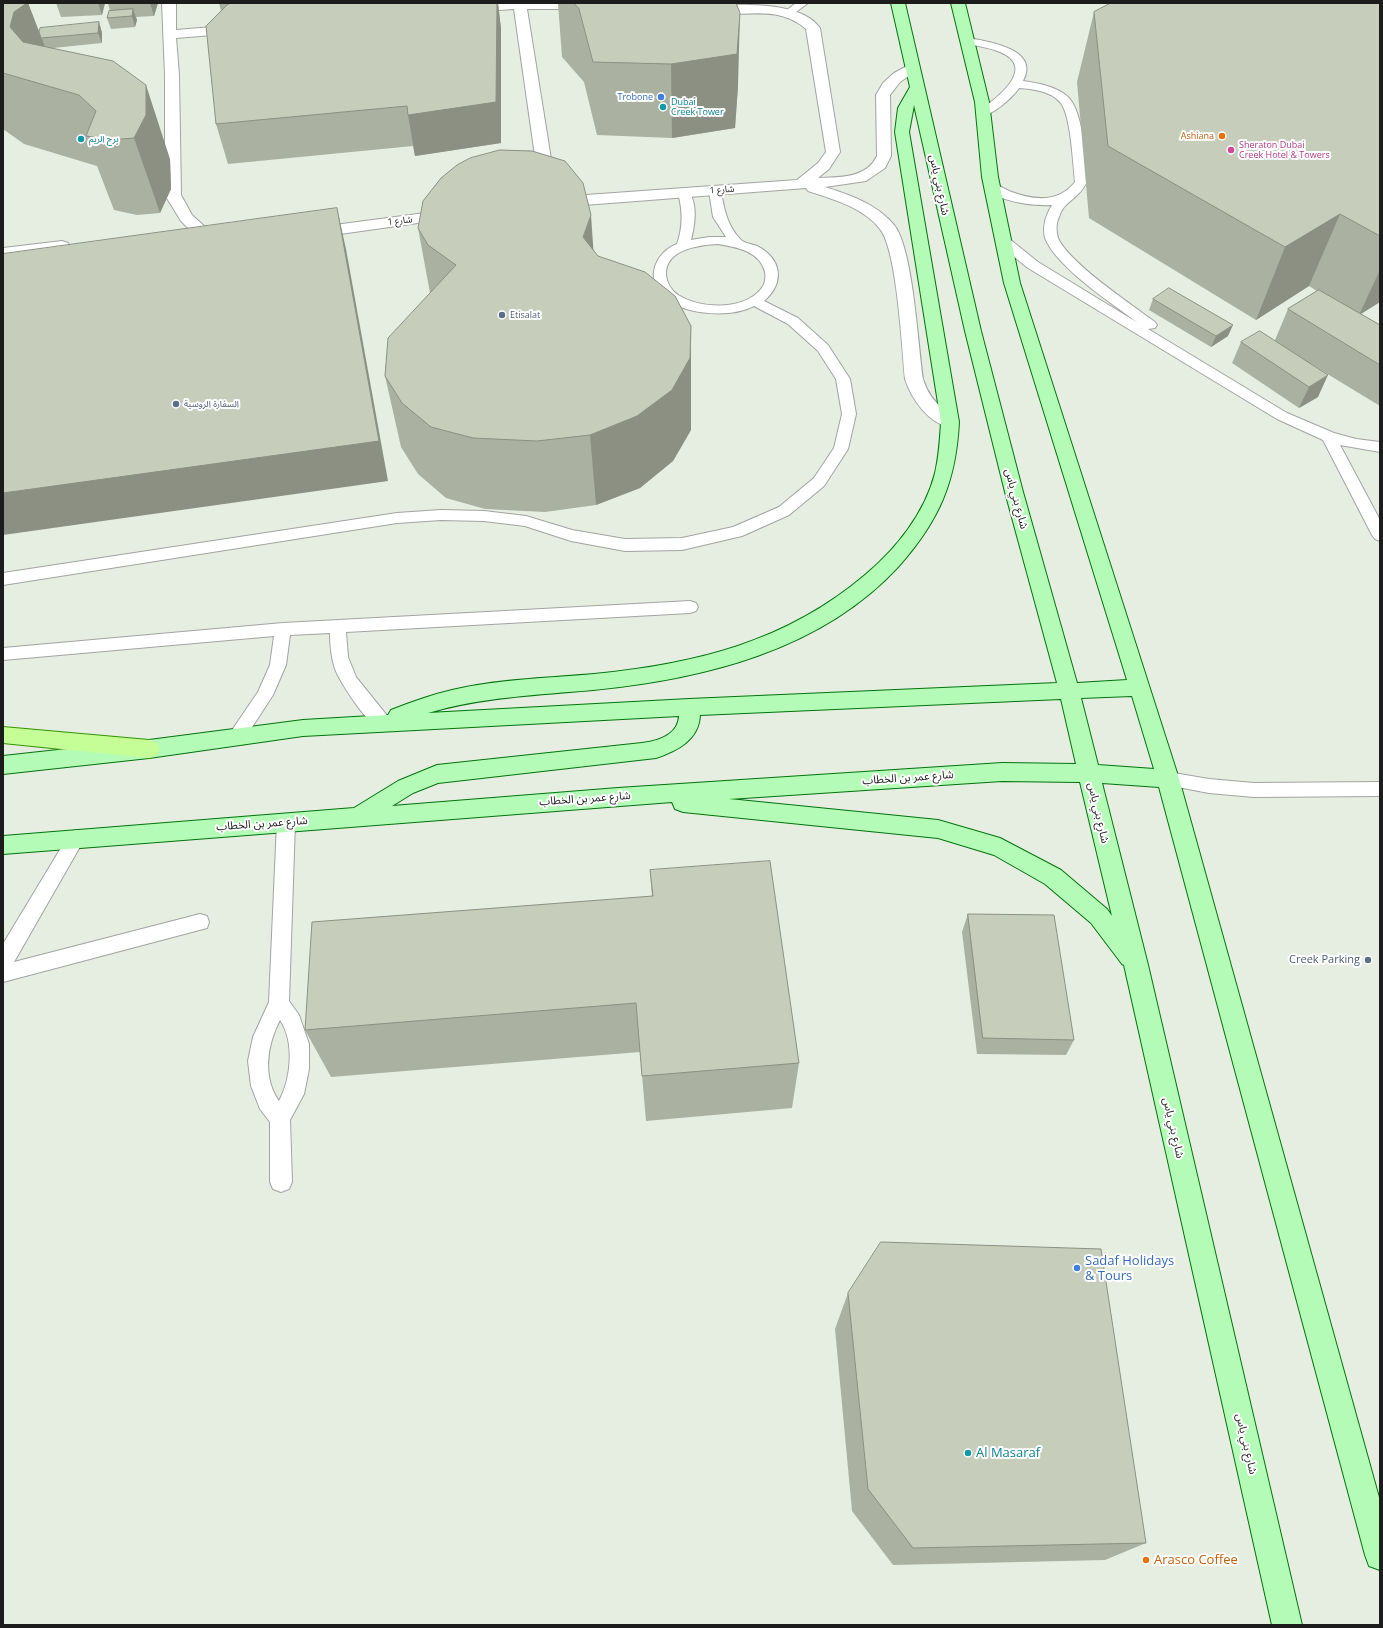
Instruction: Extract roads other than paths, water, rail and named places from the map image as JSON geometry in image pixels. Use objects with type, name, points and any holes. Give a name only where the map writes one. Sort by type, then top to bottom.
[{"type":"main road","name":"شارع بني ياس","points":[[898,3],[941,198],[975,339],[1016,500],[1069,691],[1136,965],[1287,1625]]},
{"type":"main road","points":[[958,3],[975,71],[983,113],[992,187],[1012,283],[1168,780],[1380,1556]]},
{"type":"main road","points":[[384,723],[432,703],[459,696],[622,679],[680,670],[735,656],[786,636],[831,611],[870,583],[900,553],[923,521],[939,488],[948,455],[950,422],[902,132],[905,108],[915,77]]},
{"type":"main road","points":[[3,765],[149,749],[303,728],[690,707],[1139,688]]},
{"type":"main road","points":[[359,817],[382,799],[409,784],[437,774],[642,752],[662,748],[679,738],[688,723],[690,707]]},
{"type":"main road","points":[[3,735],[149,749]]},
{"type":"main road","name":"شارع عمر بن الخطاب","points":[[3,845],[76,838],[618,797],[1002,772],[1089,772],[1168,780]]},
{"type":"main road","points":[[618,797],[938,828],[1000,847],[1053,877],[1099,916],[1136,965]]},
{"type":"street","points":[[169,3],[169,35],[172,75],[173,195],[186,218],[198,229],[223,239],[239,240]]},
{"type":"street","points":[[459,8],[520,5],[604,6]]},
{"type":"street","name":"شارع 1","points":[[520,5],[546,203],[684,192],[800,185],[860,178],[872,172],[880,165],[884,156],[883,95],[886,87],[893,80],[915,77]]},
{"type":"street","points":[[699,8],[746,6],[788,13],[800,16],[813,28],[833,152],[824,166],[800,185]]},
{"type":"street","points":[[169,35],[248,28]]},
{"type":"street","name":"شارع 1","points":[[800,185],[842,197],[876,216],[888,228],[899,254],[914,379],[917,391],[924,402],[950,422]]},
{"type":"street","name":"شارع 1","points":[[295,235],[465,213]]},
{"type":"street","points":[[174,232],[198,229]]},
{"type":"street","points":[[7,255],[80,244]]},
{"type":"lane","points":[[788,13],[803,3]]},
{"type":"lane","points":[[967,41],[1000,47],[1013,54],[1021,64],[1022,74],[1017,84],[1003,99],[983,113]]},
{"type":"lane","points":[[992,187],[1007,196],[1025,201],[1045,202],[1063,199],[1072,194],[1081,182],[1072,110],[1064,100],[1051,91],[1033,86],[1017,84]]},
{"type":"lane","points":[[715,191],[719,217],[736,243]]},
{"type":"lane","points":[[683,246],[688,232],[690,219],[684,192]]},
{"type":"lane","points":[[1063,199],[1054,210],[1050,224],[1052,238],[1060,252],[1074,266],[1215,376]]},
{"type":"lane","points":[[718,240],[736,243],[752,248],[765,258],[771,268],[772,280],[766,292],[754,301],[738,307],[720,309],[701,308],[684,303],[670,295],[662,285],[659,274],[662,263],[670,253],[683,246],[700,241],[718,240]]},
{"type":"lane","points":[[1002,240],[1033,265],[1282,416],[1329,437],[1380,448]]},
{"type":"lane","points":[[3,580],[397,518],[441,515],[484,516],[526,521],[571,535],[625,545],[682,544],[737,532],[784,511],[819,482],[841,449],[849,414],[843,379],[823,348],[793,321],[754,301]]},
{"type":"lane","points":[[1329,437],[1380,535]]},
{"type":"lane","points":[[3,654],[283,629],[690,607]]},
{"type":"lane","points":[[338,626],[337,645],[341,666],[351,685],[384,723]]},
{"type":"lane","points":[[237,736],[265,695],[278,665],[283,629]]},
{"type":"lane","points":[[1168,780],[1209,786],[1254,790],[1380,788]]},
{"type":"lane","points":[[280,1119],[266,1099],[258,1076],[259,1050],[266,1026],[279,1003],[286,822]]},
{"type":"lane","points":[[3,962],[76,838]]},
{"type":"lane","points":[[3,973],[200,922]]},
{"type":"lane","points":[[279,1003],[292,1021],[299,1044],[300,1069],[294,1094],[280,1119],[281,1182]]},
{"type":"place","name":"Trobone","points":[[661,97]]},
{"type":"place","name":"Dubai Creek Tower","points":[[663,107]]},
{"type":"place","name":"Ashiana","points":[[1222,136]]},
{"type":"place","name":"برج الريم","points":[[81,139]]},
{"type":"place","name":"Sheraton Dubai Creek Hotel & Towers","points":[[1231,150]]},
{"type":"place","name":"Etisalat","points":[[502,315]]},
{"type":"place","name":"السفارة الروسية","points":[[176,404]]},
{"type":"place","name":"Creek Parking","points":[[1368,960]]},
{"type":"place","name":"Sadaf Holidays & Tours","points":[[1077,1268]]},
{"type":"place","name":"Al Masaraf","points":[[968,1453]]},
{"type":"place","name":"Arasco Coffee","points":[[1146,1560]]}]
